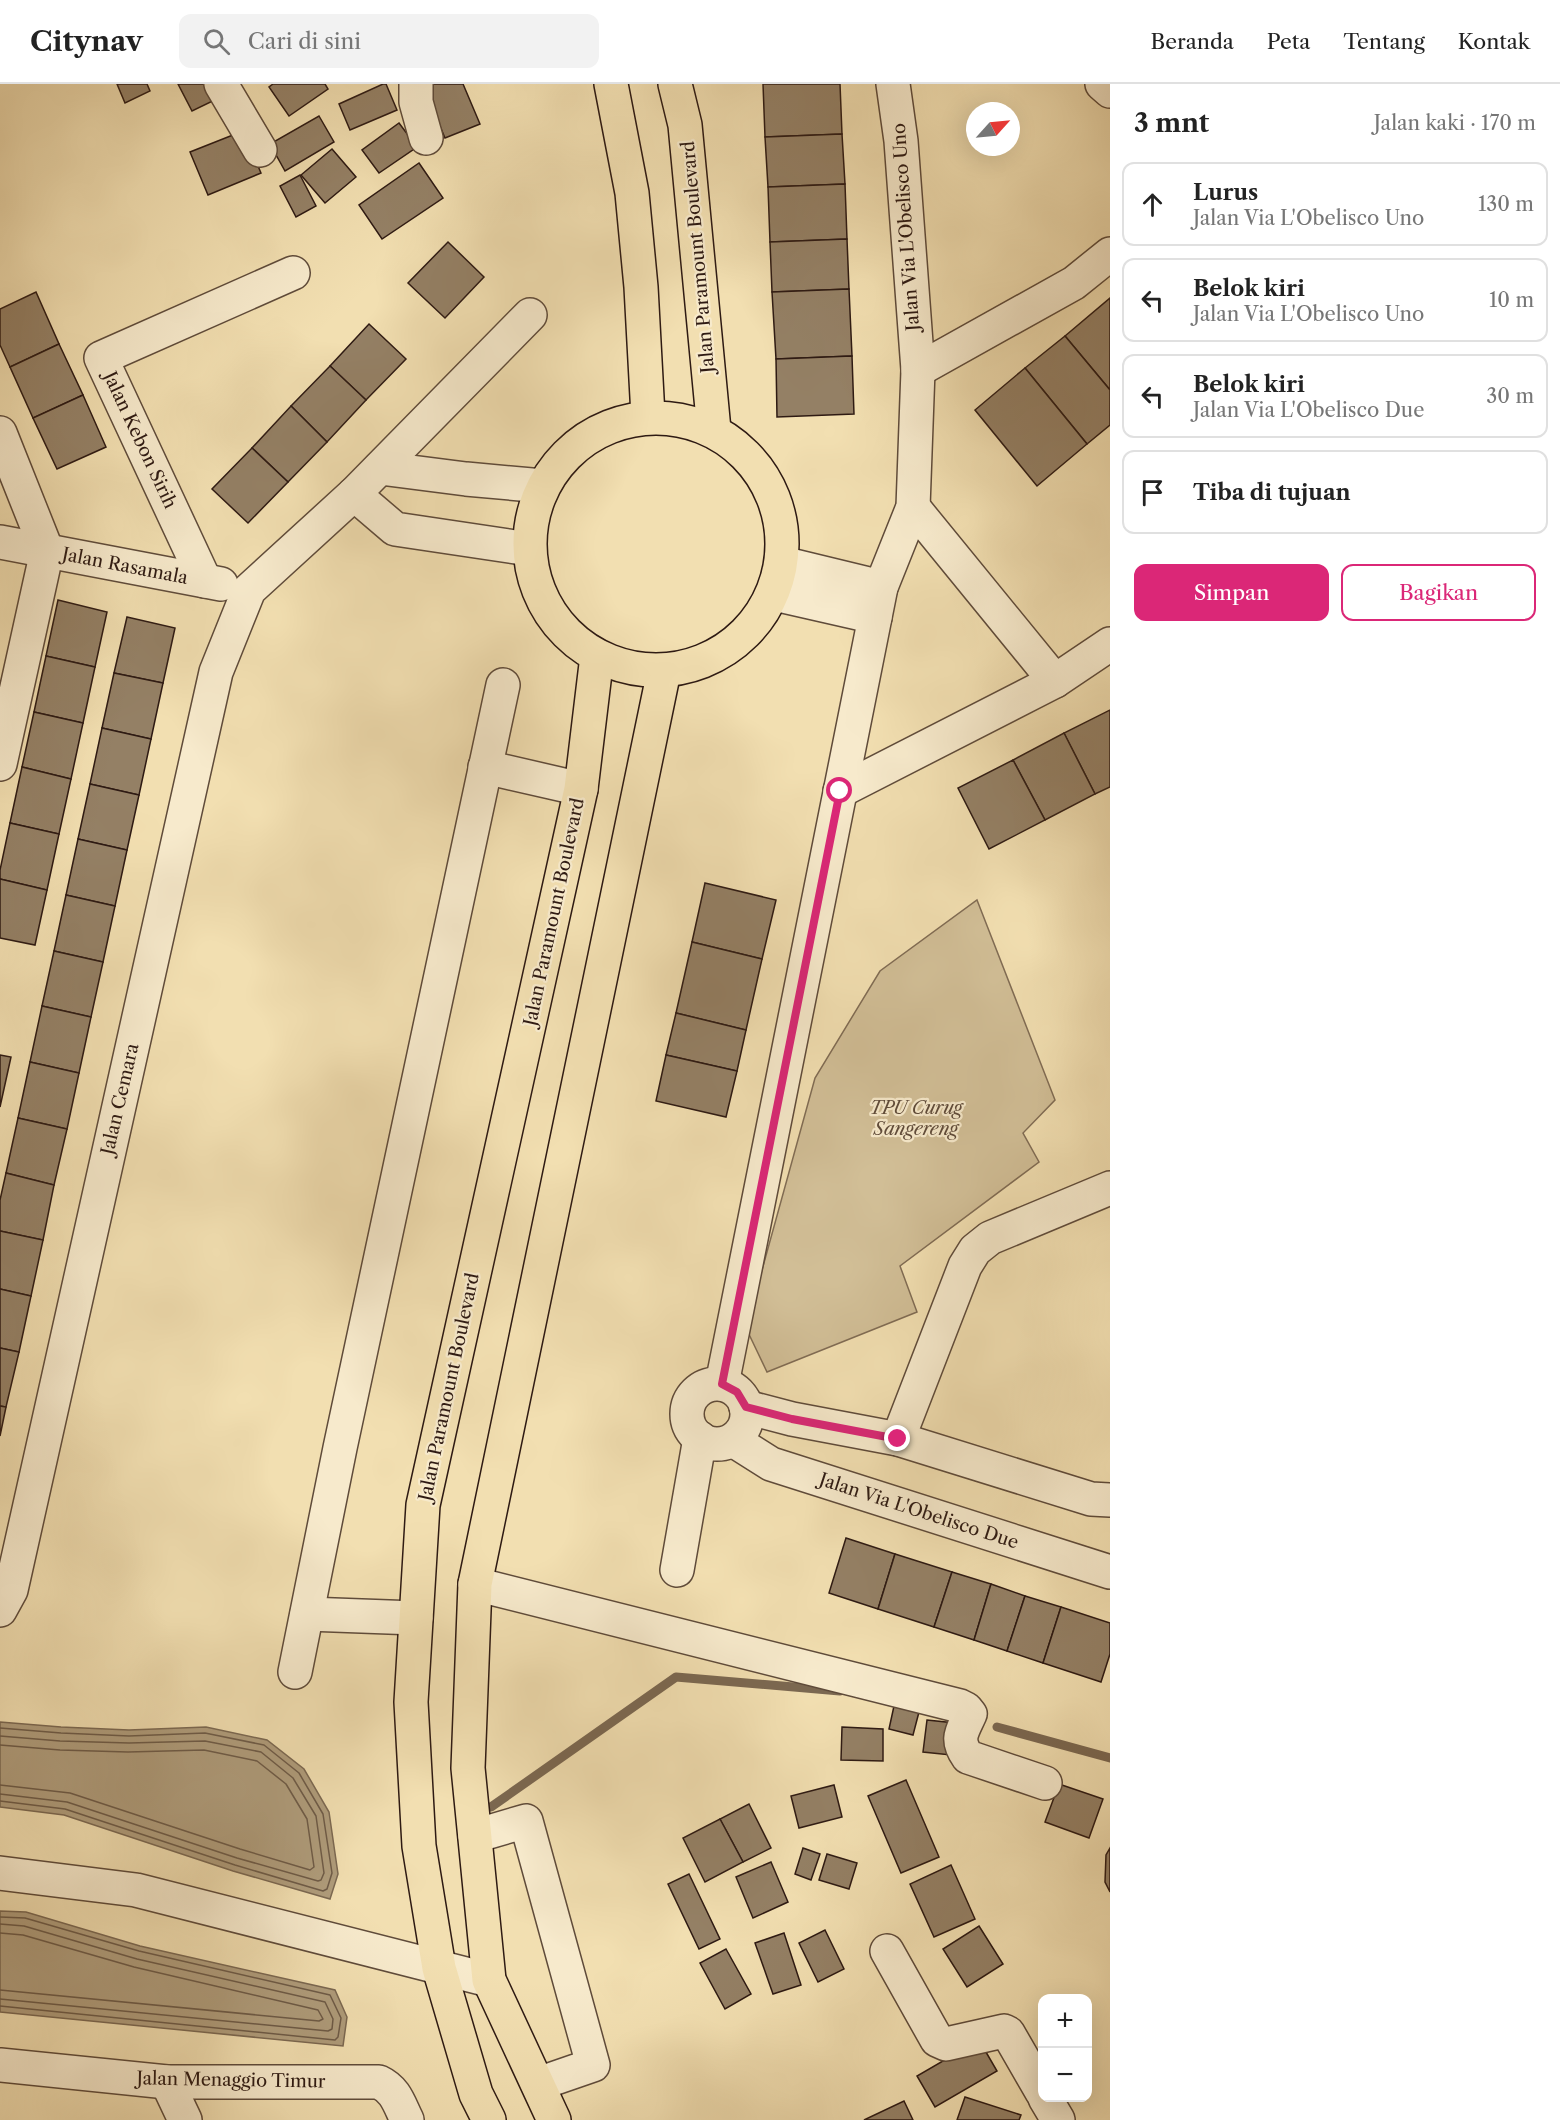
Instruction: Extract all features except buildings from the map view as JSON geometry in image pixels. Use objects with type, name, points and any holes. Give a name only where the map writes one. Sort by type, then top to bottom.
[{"type":"main road","points":[[611,84],[632,193],[641,287],[648,416]]},
{"type":"main road","name":"Jalan Paramount Boulevard","points":[[675,84],[686,125],[714,430]]},
{"type":"main road","points":[[648,416],[682,419],[714,430],[746,454],[769,486],[782,524],[778,578],[755,624],[730,648],[698,664],[664,671],[630,668],[597,656],[563,629],[539,592],[529,549],[532,517],[543,486],[568,451],[605,427],[648,416]]},
{"type":"main road","name":"Jalan Paramount Boulevard","points":[[489,2120],[476,2094],[439,1968],[418,1846],[411,1702],[423,1505],[581,789],[597,656]]},
{"type":"main road","points":[[554,2120],[489,1980],[468,1768],[475,1584],[664,671]]},
{"type":"street","points":[[221,84],[260,150]]},
{"type":"street","points":[[416,84],[416,102],[426,138]]},
{"type":"street","name":"Jalan Via L'Obelisco Uno","points":[[722,1384],[878,602],[913,507],[918,370],[901,141],[893,84]]},
{"type":"street","points":[[1102,84],[1110,92]]},
{"type":"street","points":[[918,370],[1074,283],[1110,254]]},
{"type":"street","name":"Jalan Kebon Sirih","points":[[206,581],[101,358],[293,273]]},
{"type":"street","points":[[249,590],[354,494],[530,315]]},
{"type":"street","points":[[0,433],[47,551],[0,764]]},
{"type":"street","points":[[380,468],[543,486]]},
{"type":"street","points":[[354,494],[395,529],[529,549]]},
{"type":"street","points":[[913,507],[1055,681]]},
{"type":"street","name":"Jalan Rasamala","points":[[0,542],[249,590]]},
{"type":"street","points":[[778,578],[878,602]]},
{"type":"street","name":"Jalan Cemara","points":[[0,1610],[11,1590],[216,672],[249,590]]},
{"type":"street","points":[[840,791],[1055,681],[1110,644]]},
{"type":"street","points":[[295,1672],[342,1437],[503,686]]},
{"type":"street","points":[[485,767],[581,789]]},
{"type":"street","points":[[898,1439],[965,1266],[975,1250],[990,1239],[1110,1188]]},
{"type":"street","points":[[722,1384],[737,1392],[746,1407],[745,1426],[733,1440],[716,1444],[700,1438],[688,1422],[687,1412],[690,1402],[702,1387],[722,1384]]},
{"type":"street","points":[[746,1407],[792,1419],[898,1439],[1091,1499],[1110,1500]]},
{"type":"street","points":[[676,1570],[700,1438]]},
{"type":"street","name":"Jalan Via L'Obelisco Due","points":[[733,1440],[771,1464],[1110,1572]]},
{"type":"street","points":[[475,1584],[960,1706],[970,1714],[960,1738],[961,1747],[968,1757],[1045,1783]]},
{"type":"street","points":[[307,1614],[416,1618]]},
{"type":"street","points":[[475,1836],[526,1821],[593,2065],[537,2084]]},
{"type":"street","points":[[0,1873],[136,1890],[489,1980]]},
{"type":"street","points":[[887,1951],[937,2040],[946,2044],[1004,2031],[1008,2033],[1038,2085]]},
{"type":"street","name":"Jalan Menaggio Timur","points":[[0,2065],[167,2082],[379,2082],[389,2087],[407,2120]]},
{"type":"street","points":[[167,2082],[185,2120]]},
{"type":"street","points":[[1048,2102],[1058,2120]]},
{"type":"green space","name":"TPU Curug Sangereng","points":[[977,900],[1055,1100],[1023,1133],[1039,1162],[900,1266],[917,1312],[767,1372],[746,1328],[815,1078],[880,971]]},
{"type":"water","points":[[0,1722],[129,1730],[206,1727],[267,1740],[304,1769],[329,1812],[338,1874],[330,1899],[233,1871],[64,1815],[0,1807]]},
{"type":"water","points":[[0,1911],[26,1912],[140,1946],[335,1990],[347,2017],[343,2046],[0,2012]]},
{"type":"waterway","points":[[491,1807],[676,1677],[840,1691]]},
{"type":"waterway","points":[[997,1727],[1110,1758]]},
{"type":"route","points":[[840,791],[722,1384],[737,1392],[743,1398],[746,1407],[792,1419],[898,1439]]}]
